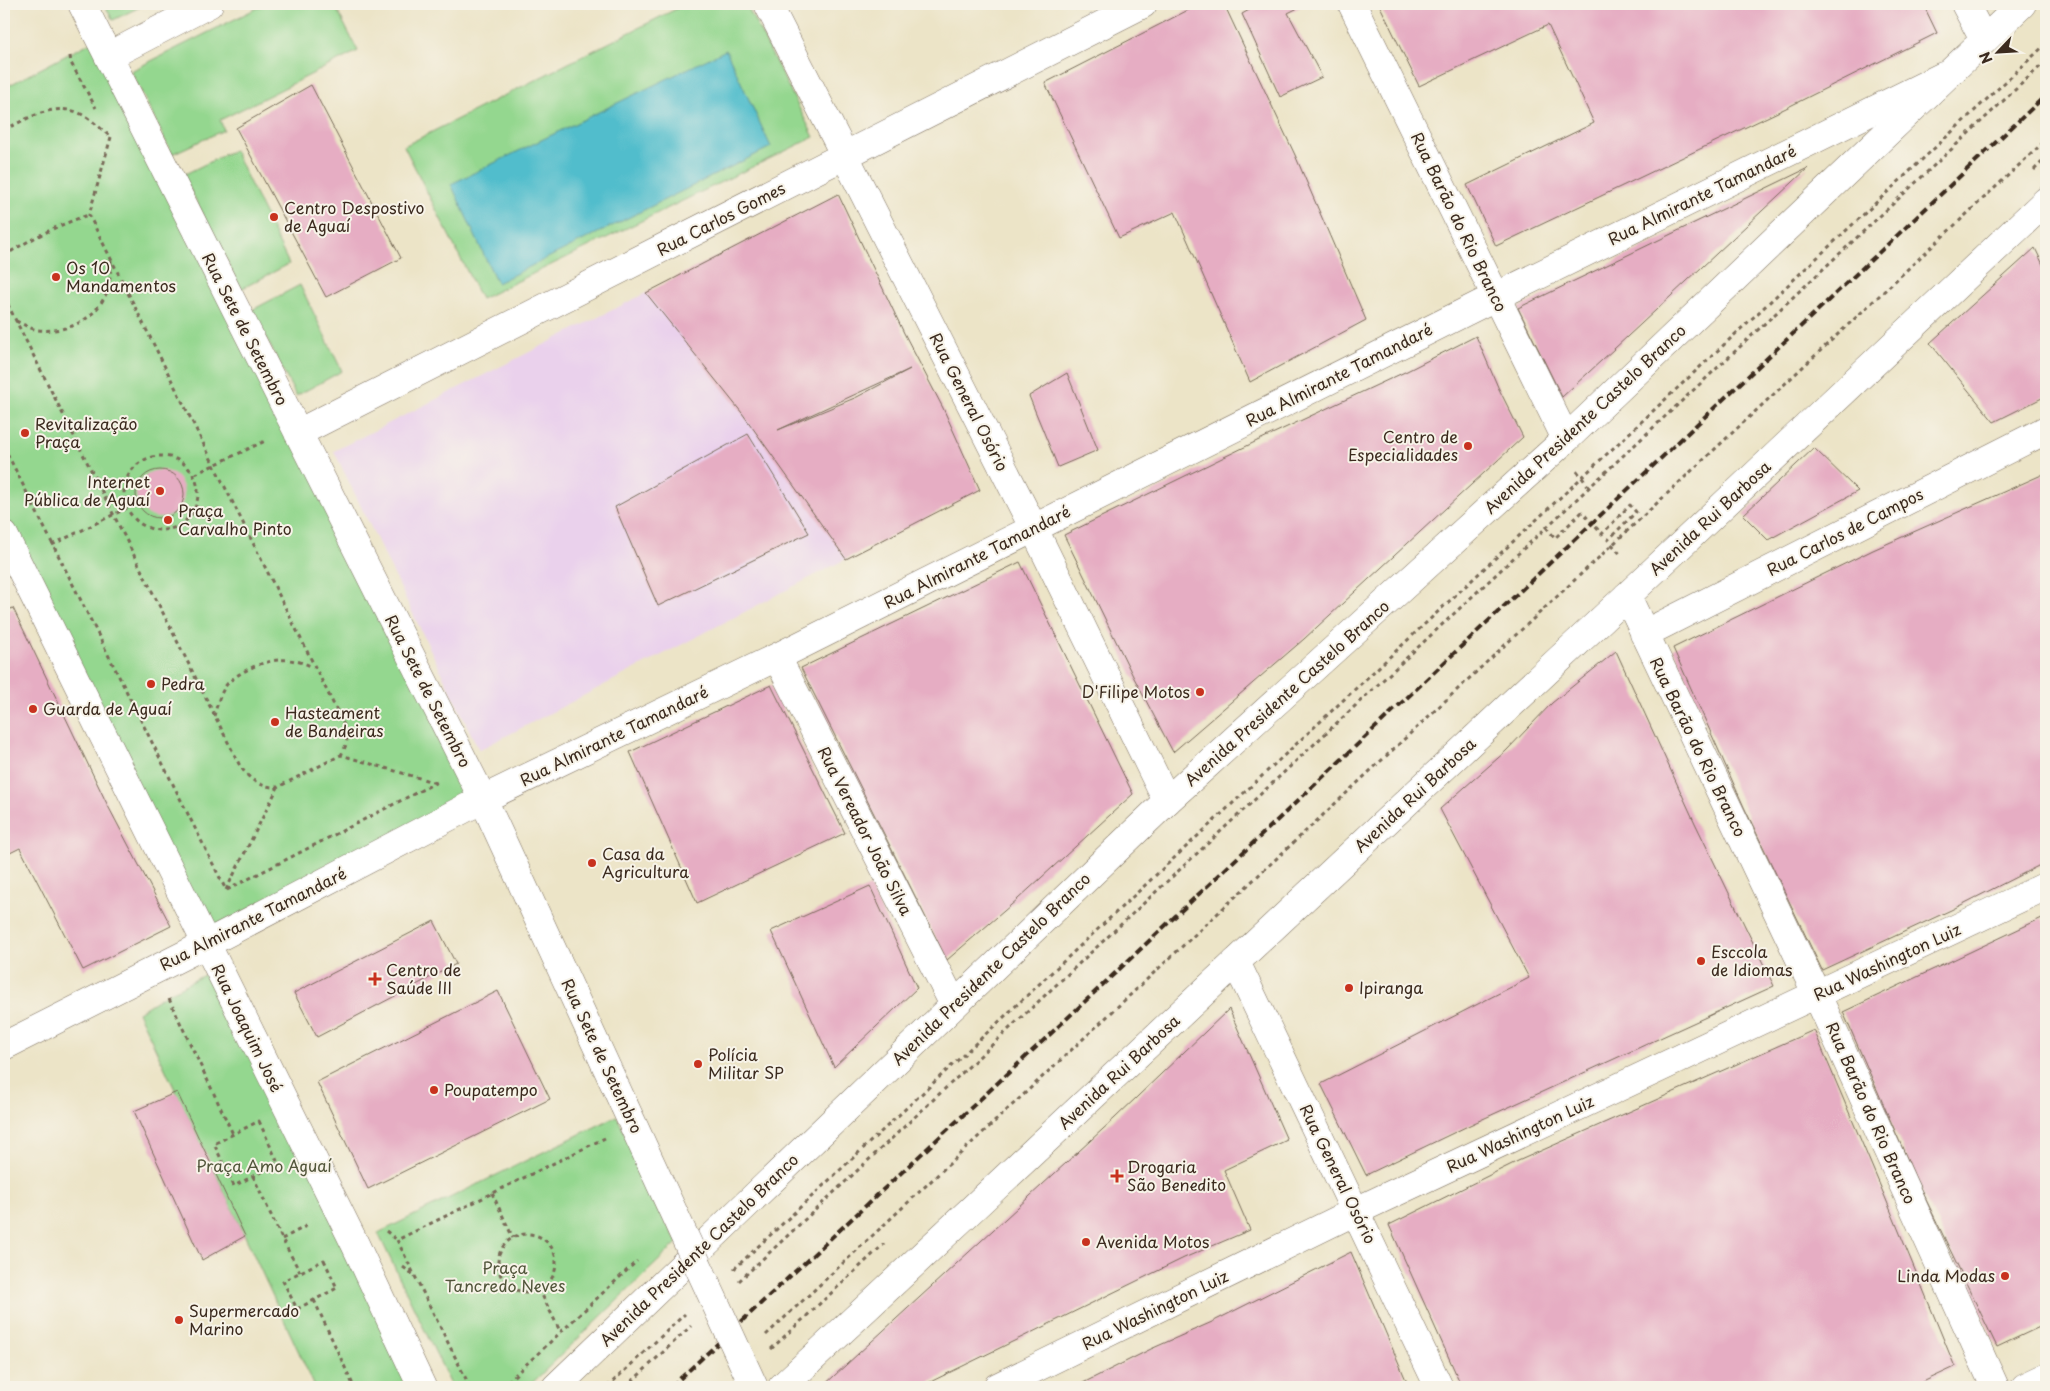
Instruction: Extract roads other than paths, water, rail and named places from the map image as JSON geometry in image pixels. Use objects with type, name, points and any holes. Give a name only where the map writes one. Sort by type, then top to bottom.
[{"type":"street","name":"Rua Sete de Setembro","points":[[82,4],[483,799],[754,1387]]},
{"type":"street","points":[[109,56],[209,4]]},
{"type":"street","name":"Rua General Osório","points":[[768,4],[1034,529],[1167,801]]},
{"type":"street","name":"Rua Carlos Gomes","points":[[298,433],[1143,4]]},
{"type":"street","name":"Rua Barão do Rio Branco","points":[[1352,4],[1495,297],[1562,443]]},
{"type":"street","points":[[1965,4],[1984,40]]},
{"type":"street","name":"Avenida Presidente Castelo Branco","points":[[556,1387],[1167,801],[1562,443],[2022,4]]},
{"type":"street","name":"Rua Almirante Tamandaré","points":[[4,1046],[206,944],[483,799],[777,657],[1495,297],[1952,71]]},
{"type":"street","name":"Avenida Rui Barbosa","points":[[782,1387],[2045,207]]},
{"type":"street","name":"Rua Carlos de Campos","points":[[1644,634],[2046,430]]},
{"type":"street","name":"Rua Joaquim José","points":[[4,534],[12,571],[206,944],[355,1244],[422,1387]]},
{"type":"street","name":"Rua Barão do Rio Branco","points":[[1635,589],[1644,634],[1817,995],[1996,1387]]},
{"type":"street","name":"Rua Vereador João Silva","points":[[777,657],[954,1005]]},
{"type":"street","name":"Rua Washington Luiz","points":[[997,1387],[1356,1211],[2046,886]]},
{"type":"street","name":"Rua General Osório","points":[[1236,962],[1439,1387]]},
{"type":"street","points":[[2026,1387],[2046,1377]]},
{"type":"water","points":[[726,50],[771,147],[497,283],[451,184]]},
{"type":"railway","points":[[671,1387],[1060,1025],[2046,95]]},
{"type":"place","name":"Centro Despostivo de Aguaí","points":[[274,217]]},
{"type":"place","name":"Os 10 Mandamentos","points":[[56,277]]},
{"type":"place","name":"Revitalização Praça","points":[[25,433]]},
{"type":"place","name":"Centro de Especialidades","points":[[1468,446]]},
{"type":"place","name":"Internet Pública de Aguaí","points":[[160,491]]},
{"type":"place","name":"Praça Carvalho Pinto","points":[[168,520]]},
{"type":"place","name":"Pedra","points":[[151,684]]},
{"type":"place","name":"D'Filipe Motos","points":[[1200,692]]},
{"type":"place","name":"Guarda de Aguaí","points":[[33,709]]},
{"type":"place","name":"Hasteament de Bandeiras","points":[[275,722]]},
{"type":"place","name":"Casa da Agricultura","points":[[592,863]]},
{"type":"place","name":"Esccola de Idiomas","points":[[1701,961]]},
{"type":"place","name":"Centro de Saúde III","points":[[375,979]]},
{"type":"place","name":"Ipiranga","points":[[1349,988]]},
{"type":"place","name":"Polícia Militar SP","points":[[698,1064]]},
{"type":"place","name":"Poupatempo","points":[[434,1090]]},
{"type":"place","name":"Drogaria São Benedito","points":[[1117,1176]]},
{"type":"place","name":"Avenida Motos","points":[[1086,1242]]},
{"type":"place","name":"Linda Modas","points":[[2005,1276]]},
{"type":"place","name":"Supermercado Marino","points":[[179,1320]]},
{"type":"park label","name":"Praça Amo Aguaí","points":[[264,1166]]},
{"type":"park label","name":"Praça Tancredo Neves","points":[[505,1277]]}]
